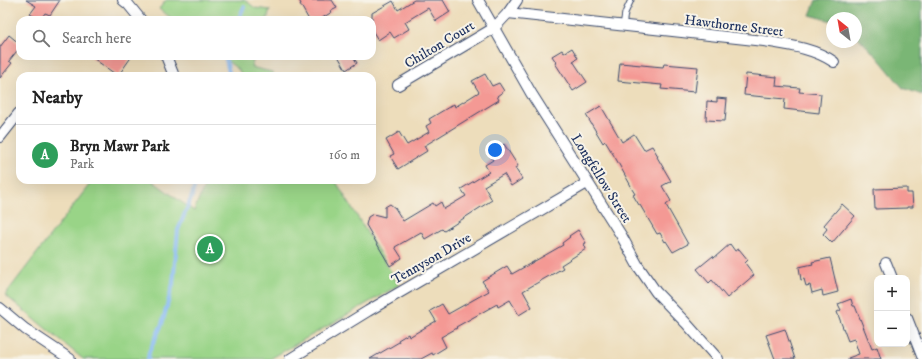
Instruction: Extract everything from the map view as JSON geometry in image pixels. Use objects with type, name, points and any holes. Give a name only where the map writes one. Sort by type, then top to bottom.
[{"type":"street","points":[[123,0],[138,16]]},
{"type":"street","name":"Longfellow Street","points":[[478,0],[531,93],[621,235],[638,266],[656,292],[718,359]]},
{"type":"street","name":"Chilton Court","points":[[398,85],[494,28],[508,14],[517,0]]},
{"type":"street","name":"Hawthorne Street","points":[[508,14],[764,41],[795,47],[824,55],[834,62]]},
{"type":"street","points":[[168,60],[172,72]]},
{"type":"street","points":[[0,137],[16,117]]},
{"type":"street","name":"Tennyson Drive","points":[[290,359],[587,183]]},
{"type":"street","points":[[886,263],[891,275]]},
{"type":"street","points":[[0,308],[25,328],[70,359]]},
{"type":"street","points":[[910,326],[922,356]]},
{"type":"lane","points":[[622,26],[625,13],[631,0]]},
{"type":"green space","points":[[166,0],[245,0],[255,8],[270,10],[268,16],[169,16],[159,9]]},
{"type":"green space","points":[[816,0],[922,0],[922,95],[903,88],[862,41],[862,12],[826,12],[826,19],[810,15]]},
{"type":"green space","points":[[226,60],[254,60],[251,67],[272,72],[240,72]]},
{"type":"green space","points":[[90,184],[157,184],[194,211],[205,184],[337,184],[399,285],[270,359],[83,359],[5,295]]},
{"type":"building","points":[[26,0],[60,0],[50,15],[45,13],[43,16],[33,16],[30,14],[36,6]]},
{"type":"building","points":[[299,0],[332,0],[337,8],[326,16],[307,16]]},
{"type":"building","points":[[414,0],[443,0],[450,12],[436,21],[428,8],[405,22],[409,29],[394,38],[390,32],[378,40],[376,37],[376,16],[372,16],[372,13],[393,1],[398,10]]},
{"type":"building","points":[[9,35],[16,41],[16,52],[9,61],[12,63],[0,78],[0,47]]},
{"type":"building","points":[[572,48],[578,58],[573,61],[587,82],[573,91],[552,56],[562,50],[564,53]]},
{"type":"building","points":[[96,60],[129,60],[121,72],[112,72]]},
{"type":"building","points":[[340,60],[355,60],[357,63],[346,70]]},
{"type":"building","points":[[620,63],[663,67],[664,64],[698,67],[695,92],[661,89],[662,85],[618,81]]},
{"type":"building","points":[[485,74],[492,86],[499,83],[504,91],[497,96],[499,100],[424,146],[427,151],[398,169],[390,156],[394,154],[386,140],[399,132],[407,145],[429,132],[426,126],[431,123],[429,119],[454,104],[455,107],[479,92],[472,81]]},
{"type":"building","points":[[746,74],[777,77],[776,86],[800,88],[799,92],[821,94],[819,113],[784,109],[785,99],[744,95]]},
{"type":"building","points":[[717,98],[727,99],[725,121],[706,120],[707,101],[717,102]]},
{"type":"building","points":[[601,106],[622,142],[634,134],[644,150],[652,146],[671,181],[662,186],[671,201],[666,205],[688,244],[673,252],[660,233],[657,234],[633,195],[635,194],[616,159],[605,141],[603,143],[586,115]]},
{"type":"building","points":[[504,144],[518,166],[515,168],[522,179],[511,186],[504,174],[484,186],[492,200],[444,231],[442,229],[425,239],[421,232],[395,247],[402,258],[390,266],[366,225],[368,217],[373,214],[385,217],[385,207],[390,204],[395,208],[403,221],[433,203],[435,206],[441,202],[444,209],[466,196],[461,189],[489,172],[485,165],[493,160],[489,154]]},
{"type":"building","points":[[907,188],[907,193],[912,193],[913,207],[875,209],[874,189]]},
{"type":"building","points":[[842,204],[855,216],[832,243],[823,234],[827,229],[824,225]]},
{"type":"building","points":[[578,230],[586,243],[584,244],[586,249],[561,265],[563,268],[523,291],[532,307],[519,315],[510,300],[498,307],[497,304],[441,337],[446,347],[433,355],[432,353],[421,359],[370,359],[399,342],[398,340],[408,334],[409,337],[436,321],[430,311],[442,304],[448,314],[489,291],[482,281],[507,266],[512,274],[563,245],[562,243],[570,237],[569,236]]},
{"type":"building","points":[[730,244],[735,251],[739,249],[748,260],[745,263],[754,275],[727,298],[712,280],[709,283],[697,269],[713,256],[714,258]]},
{"type":"building","points":[[830,258],[838,292],[823,296],[822,290],[812,293],[810,285],[806,286],[804,279],[801,280],[799,267]]},
{"type":"building","points":[[851,299],[872,349],[877,347],[881,359],[848,359],[859,354],[854,339],[848,341],[837,312],[841,310],[838,304]]},
{"type":"building","points":[[785,329],[795,359],[775,359],[766,335]]},
{"type":"waterway","points":[[240,16],[244,7]]},
{"type":"waterway","points":[[226,60],[229,72]]},
{"type":"waterway","points":[[148,359],[149,352],[162,324],[173,284],[178,230],[192,196],[195,184]]},
{"type":"place","name":"Bryn Mawr Park","points":[[210,249]]}]
